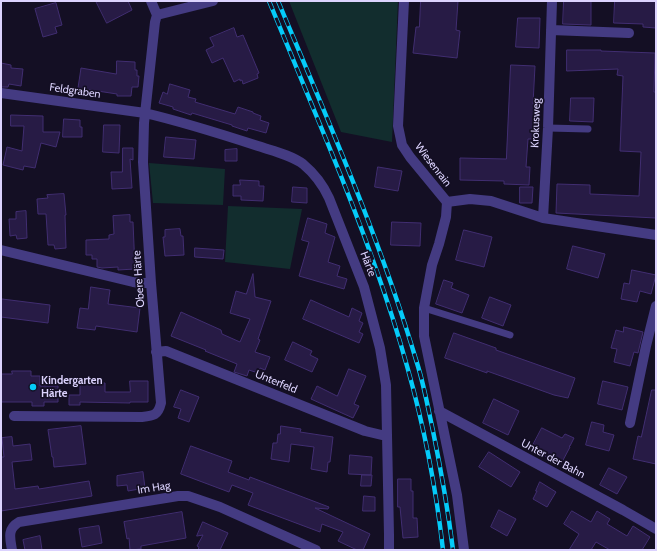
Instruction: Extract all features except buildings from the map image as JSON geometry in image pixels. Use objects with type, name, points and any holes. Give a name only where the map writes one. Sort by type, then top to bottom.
[{"type":"street","points":[[151,1],[157,15],[213,1]]},
{"type":"street","name":"Wiesenrain","points":[[404,1],[398,126],[402,145],[410,158],[447,202],[470,199],[492,201],[543,218],[656,235]]},
{"type":"street","name":"Krokusweg","points":[[543,218],[548,128],[552,1]]},
{"type":"street","name":"Obere Härte","points":[[14,416],[151,416],[156,414],[159,409],[160,403],[143,162],[144,124],[154,30],[157,15]]},
{"type":"street","points":[[551,30],[629,33]]},
{"type":"street","name":"Feldgraben","points":[[1,93],[146,113]]},
{"type":"street","name":"Härte","points":[[146,113],[165,117],[288,156],[303,164],[315,175],[330,198],[364,287],[375,326],[384,371],[390,535],[389,550]]},
{"type":"street","points":[[447,202],[446,218],[432,264],[424,308],[424,336],[457,495],[464,550]]},
{"type":"street","points":[[1,250],[133,282],[151,283]]},
{"type":"street","points":[[630,423],[656,306]]},
{"type":"street","name":"Unterfeld","points":[[156,352],[166,351],[365,431],[386,436]]},
{"type":"street","name":"Unter der Bahn","points":[[439,411],[656,529]]},
{"type":"street","name":"Im Hag","points":[[12,550],[10,532],[15,524],[19,522],[178,496],[188,496],[220,507],[316,550]]},
{"type":"lane","points":[[548,128],[588,129]]},
{"type":"lane","points":[[424,308],[510,335]]},
{"type":"green space","points":[[289,1],[398,1],[392,142],[341,132]]},
{"type":"green space","points":[[149,163],[225,169],[223,205],[153,203]]},
{"type":"green space","points":[[228,206],[302,209],[290,269],[225,262]]},
{"type":"railway","points":[[269,1],[350,199],[371,254],[399,338],[424,434],[437,504],[443,550]]},
{"type":"railway","points":[[278,1],[316,90],[370,225],[402,317],[426,397],[442,475],[453,550]]},
{"type":"place","name":"Kindergarten Härte","points":[[33,387]]}]
